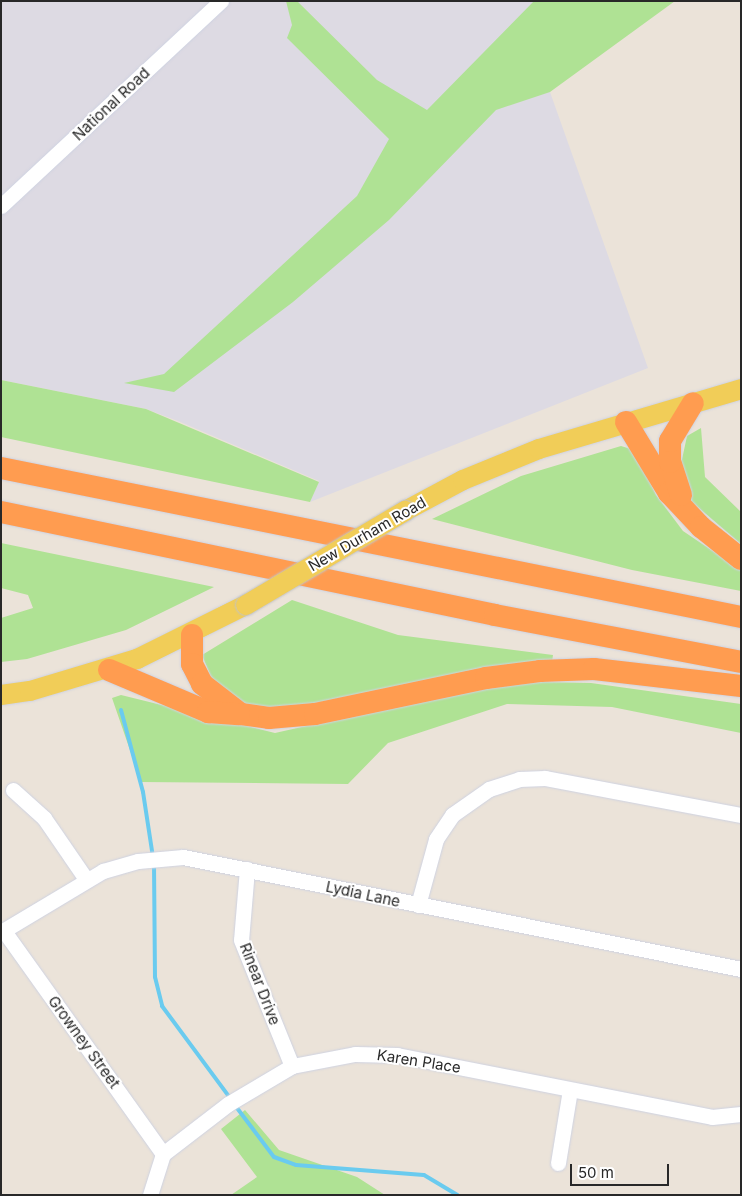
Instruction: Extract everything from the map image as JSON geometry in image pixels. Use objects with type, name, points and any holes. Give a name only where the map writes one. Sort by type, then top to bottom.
[{"type":"highway","points":[[689,514],[674,479],[669,451],[671,435],[693,403]]},
{"type":"highway","points":[[626,422],[669,493],[689,514],[741,559]]},
{"type":"highway","points":[[1,468],[741,617]]},
{"type":"highway","points":[[1,512],[495,616],[741,662]]},
{"type":"highway","points":[[192,635],[192,664],[202,684],[241,714]]},
{"type":"highway","points":[[109,670],[208,712],[269,718],[315,714],[486,678],[540,671],[594,668],[741,686]]},
{"type":"main road","name":"New Durham Road","points":[[1,695],[109,670],[192,635],[405,511],[508,460],[626,422],[741,389]]},
{"type":"street","name":"National Road","points":[[1,206],[221,1]]},
{"type":"street","points":[[418,905],[436,838],[452,816],[490,789],[519,780],[545,778],[741,816]]},
{"type":"street","points":[[13,790],[44,818],[86,879]]},
{"type":"street","name":"Lydia Lane","points":[[3,931],[86,879],[120,865],[161,858],[204,860],[741,970]]},
{"type":"street","name":"Rinear Drive","points":[[247,869],[241,940],[292,1066]]},
{"type":"street","name":"Growney Street","points":[[3,931],[164,1154]]},
{"type":"street","name":"Karen Place","points":[[164,1154],[228,1104],[292,1066],[323,1058],[375,1053],[712,1117],[741,1114]]},
{"type":"street","points":[[558,1163],[570,1090]]},
{"type":"street","points":[[150,1195],[164,1154]]},
{"type":"shaded area","points":[[1,1],[564,1],[550,92],[648,368],[310,502],[319,481],[178,421],[146,409],[1,380]]},
{"type":"green space","points":[[286,1],[297,1],[377,80],[427,110],[534,1],[675,1],[550,92],[496,110],[389,220],[293,302],[174,392],[124,383],[164,374],[357,196],[389,139],[287,38],[292,25]]},
{"type":"green space","points":[[1,380],[146,409],[319,482],[310,502],[1,437]]},
{"type":"green space","points":[[701,428],[705,477],[741,512],[741,544],[692,502],[681,464],[687,436]]},
{"type":"green space","points":[[621,446],[634,450],[656,495],[683,531],[741,570],[741,591],[632,570],[432,519],[521,476]]},
{"type":"green space","points":[[1,543],[214,587],[126,630],[27,659],[1,662],[1,618],[33,608],[28,595],[1,588]]},
{"type":"green space","points":[[292,600],[398,635],[553,655],[552,662],[289,711],[239,705],[212,679],[202,655]]},
{"type":"green space","points":[[544,682],[591,683],[741,704],[741,733],[612,707],[507,704],[388,743],[348,784],[141,782],[112,698],[121,695],[275,733],[488,685]]},
{"type":"green space","points":[[245,1110],[279,1150],[357,1177],[385,1195],[231,1195],[257,1177],[221,1129]]},
{"type":"waterway","points":[[121,710],[143,792],[153,857]]},
{"type":"waterway","points":[[154,864],[155,977],[162,1006],[230,1098]]},
{"type":"waterway","points":[[234,1104],[274,1157],[296,1165],[424,1175],[457,1195]]}]
